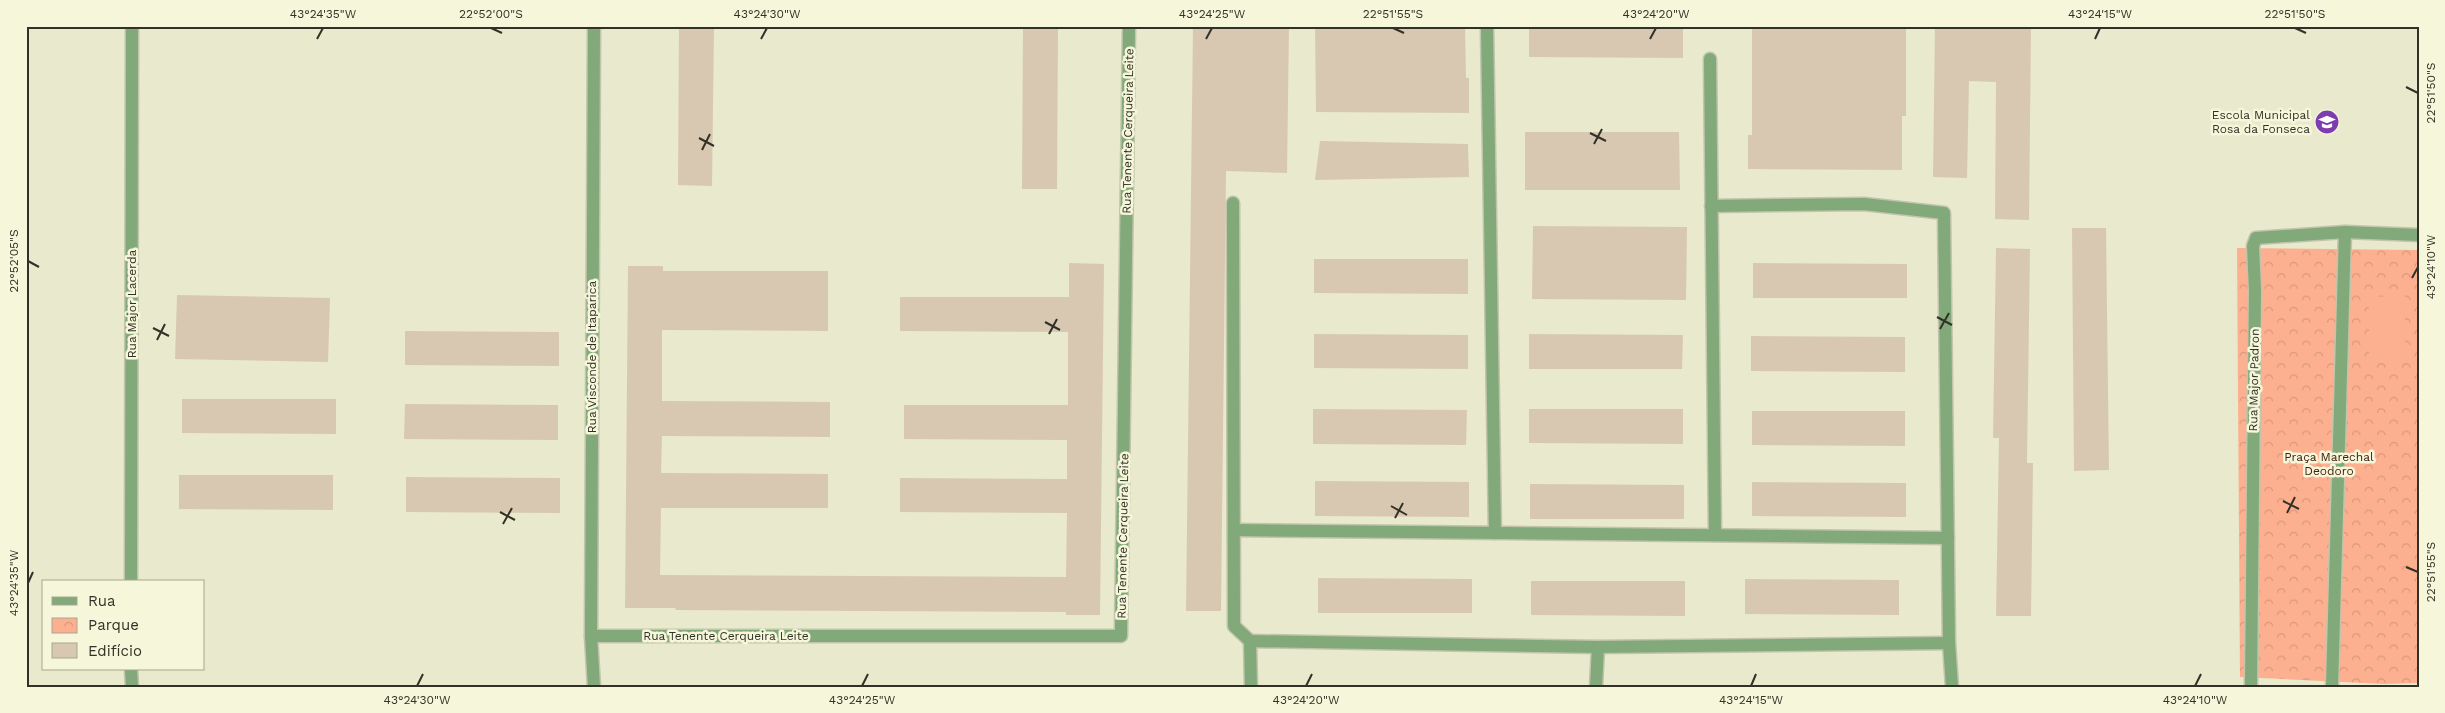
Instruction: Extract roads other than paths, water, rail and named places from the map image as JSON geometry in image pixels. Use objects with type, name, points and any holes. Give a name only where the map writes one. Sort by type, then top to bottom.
[{"type":"street","name":"Rua Major Lacerda","points":[[131,580],[132,26]]},
{"type":"street","name":"Rua Visconde de Itaparica","points":[[594,26],[590,636],[594,687]]},
{"type":"street","name":"Rua Tenente Cerqueira Leite","points":[[590,636],[1121,636],[1129,26]]},
{"type":"street","points":[[1487,26],[1495,533]]},
{"type":"street","points":[[1710,59],[1715,535]]},
{"type":"street","points":[[1233,202],[1234,626],[1250,641],[1598,646],[1949,643]]},
{"type":"street","points":[[1711,206],[1864,204],[1944,213],[1949,643],[1952,687]]},
{"type":"street","points":[[2332,687],[2345,232]]},
{"type":"street","name":"Rua Major Padron","points":[[2251,687],[2255,290],[2252,246],[2256,238],[2345,232],[2419,235]]},
{"type":"street","points":[[1234,530],[1948,538]]},
{"type":"street","points":[[1250,641],[1251,687]]},
{"type":"street","points":[[1596,687],[1598,646]]},
{"type":"street","points":[[131,670],[132,687]]},
{"type":"place","name":"Escola Municipal Rosa da Fonseca","points":[[2327,122]]},
{"type":"park label","name":"Praça Marechal Deodoro","points":[[2329,464]]}]
